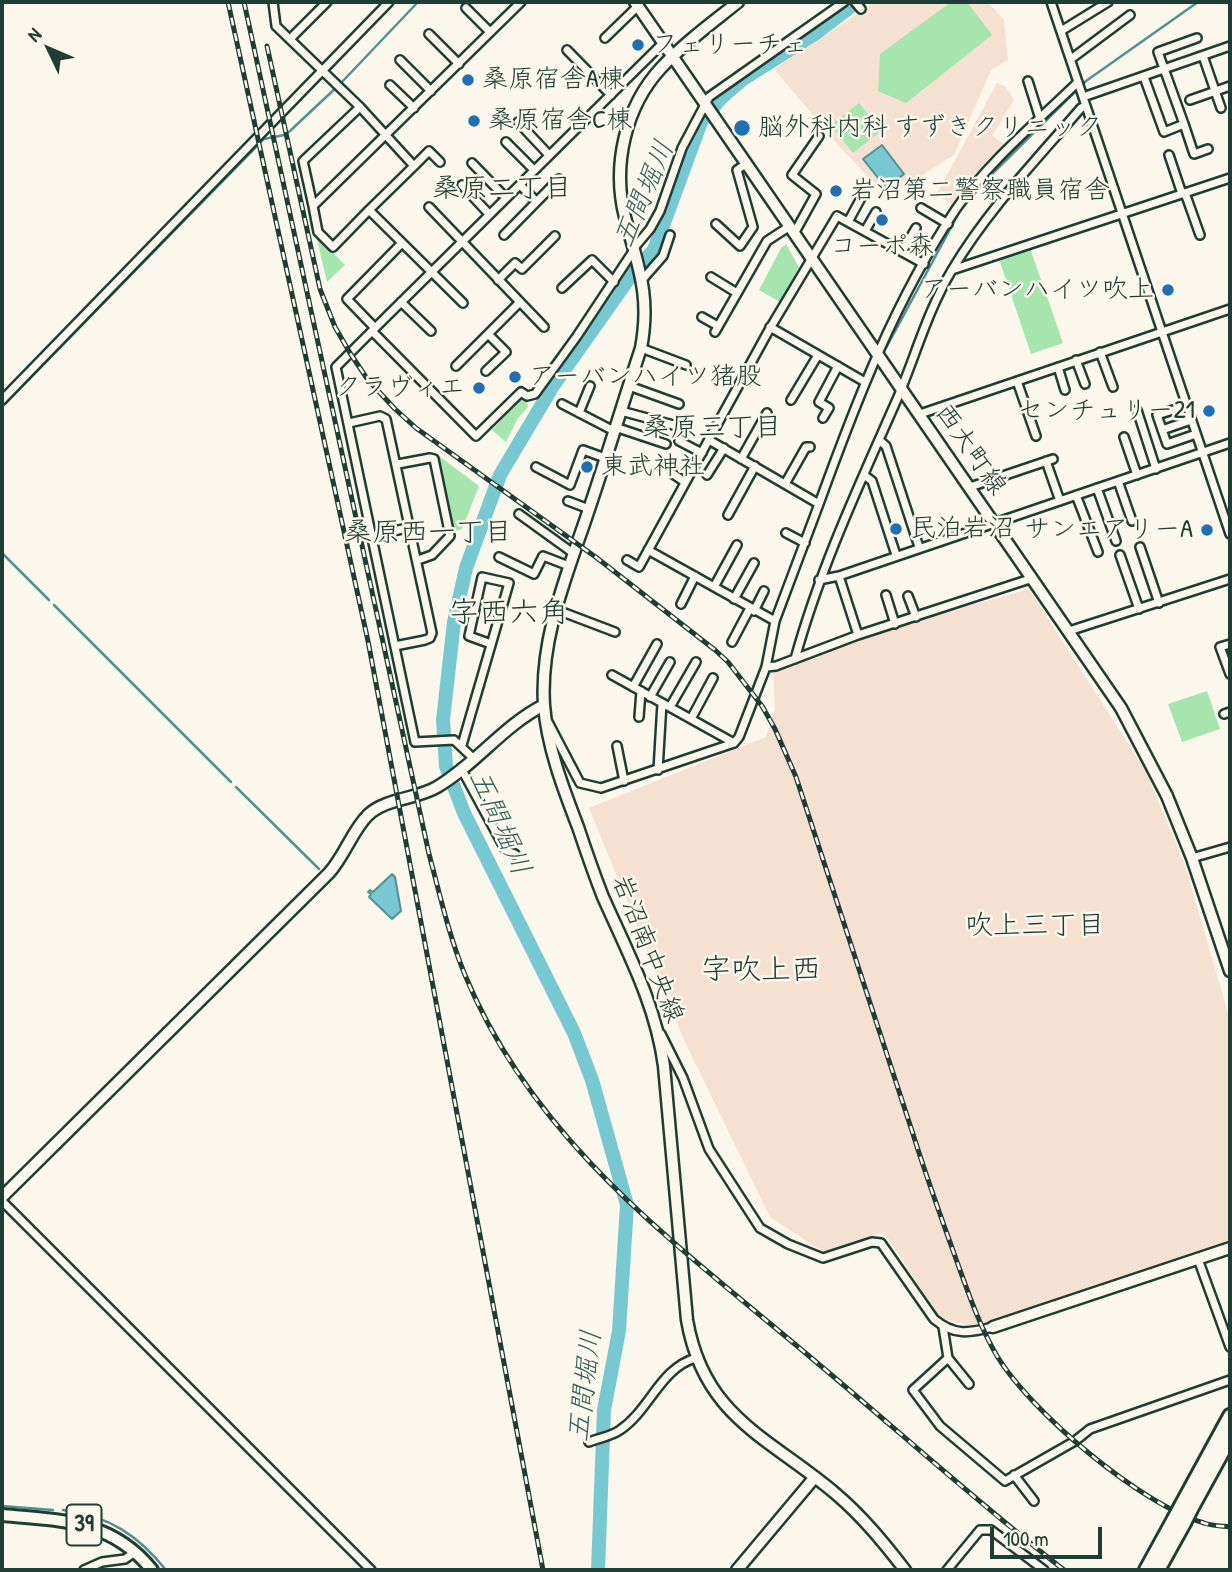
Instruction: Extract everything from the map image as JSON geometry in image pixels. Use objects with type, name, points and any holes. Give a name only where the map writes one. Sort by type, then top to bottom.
[{"type":"highway","points":[[1158,1570],[1230,1416]]},
{"type":"highway","points":[[1186,1507],[1230,1438]]},
{"type":"highway","points":[[1146,1570],[1179,1521]]},
{"type":"main road","name":"39","points":[[2,1515],[88,1525],[103,1531],[135,1552],[152,1570]]},
{"type":"street","points":[[273,2],[276,26],[360,107],[414,166]]},
{"type":"street","points":[[290,39],[327,2]]},
{"type":"street","points":[[2,400],[389,2]]},
{"type":"street","points":[[634,250],[621,194],[621,159],[628,128],[638,102],[646,86],[673,56],[738,2]]},
{"type":"street","points":[[402,243],[346,299],[476,436],[521,392],[527,396],[535,394],[614,282],[660,211],[682,148],[706,103],[727,83],[844,2]]},
{"type":"street","points":[[855,2],[861,9]]},
{"type":"street","points":[[1051,2],[1230,534]]},
{"type":"street","points":[[1061,31],[1108,2]]},
{"type":"street","points":[[313,206],[387,136],[518,3]]},
{"type":"street","points":[[605,38],[637,3],[706,103]]},
{"type":"street","points":[[466,8],[490,32]]},
{"type":"street","points":[[1071,59],[1130,15]]},
{"type":"street","points":[[429,34],[459,64]]},
{"type":"street","points":[[1197,37],[1158,52],[1194,154],[1208,149]]},
{"type":"street","points":[[473,758],[458,743],[415,742],[336,367],[663,43]]},
{"type":"street","points":[[1083,97],[1230,46]]},
{"type":"street","points":[[567,50],[611,95]]},
{"type":"street","points":[[1203,56],[1221,108]]},
{"type":"street","points":[[400,60],[431,91]]},
{"type":"street","points":[[1144,77],[1164,132],[1184,124]]},
{"type":"street","points":[[1028,81],[1040,119]]},
{"type":"street","points":[[390,85],[414,108]]},
{"type":"street","points":[[546,719],[580,783],[601,789],[734,743],[739,737],[766,667],[775,621],[877,352],[957,208],[992,166],[1079,85]]},
{"type":"street","points":[[1190,100],[1230,86]]},
{"type":"street","name":"西大町線","points":[[706,103],[1121,708],[1151,761],[1192,858],[1230,971]]},
{"type":"street","points":[[795,659],[819,580],[901,388],[930,312],[952,270],[985,221],[1081,108],[1086,106]]},
{"type":"street","points":[[360,107],[303,161],[318,232],[333,247],[429,151],[440,162]]},
{"type":"street","points":[[518,122],[549,155]]},
{"type":"street","points":[[702,317],[716,329],[767,241],[792,229],[816,194],[792,175],[819,136]]},
{"type":"street","points":[[506,142],[534,170]]},
{"type":"street","points":[[1169,155],[1200,235]]},
{"type":"street","points":[[472,163],[506,198]]},
{"type":"street","points":[[716,224],[740,246],[753,227],[737,170],[747,163]]},
{"type":"street","points":[[952,270],[1230,178]]},
{"type":"street","points":[[503,235],[559,179]]},
{"type":"street","points":[[520,184],[536,201]]},
{"type":"street","points":[[462,185],[489,214]]},
{"type":"street","points":[[848,222],[861,198]]},
{"type":"street","points":[[429,207],[544,327]]},
{"type":"street","points":[[921,208],[948,224]]},
{"type":"street","points":[[369,210],[463,303]]},
{"type":"street","points":[[865,231],[876,212]]},
{"type":"street","points":[[627,561],[639,567],[770,327],[837,216],[924,264]]},
{"type":"street","points":[[902,252],[916,228]]},
{"type":"street","points":[[641,278],[663,256],[670,235]]},
{"type":"street","points":[[498,280],[515,262],[522,270],[555,236]]},
{"type":"street","name":"岩沼南中央線","points":[[634,250],[646,307],[641,348],[573,553],[547,652],[544,705],[550,744],[602,894],[650,1001],[657,1027],[664,1066],[687,1320],[696,1358],[715,1393],[737,1418],[816,1477],[861,1517],[905,1570]]},
{"type":"street","points":[[562,288],[592,260],[614,282]]},
{"type":"street","points":[[711,277],[737,293]]},
{"type":"street","points":[[401,302],[431,331]]},
{"type":"street","points":[[456,366],[520,302]]},
{"type":"street","points":[[920,414],[1230,309]]},
{"type":"street","points":[[770,327],[865,382]]},
{"type":"street","points":[[486,371],[506,352],[488,334]]},
{"type":"street","points":[[641,348],[686,365]]},
{"type":"street","points":[[1100,352],[1113,387]]},
{"type":"street","points":[[791,400],[818,355]]},
{"type":"street","points":[[1076,360],[1086,384]]},
{"type":"street","points":[[823,418],[829,408],[819,402],[838,366]]},
{"type":"street","points":[[1058,367],[1065,390]]},
{"type":"street","points":[[1019,380],[1030,407]]},
{"type":"street","points":[[1019,380],[1036,436]]},
{"type":"street","points":[[579,413],[590,386]]},
{"type":"street","points":[[629,386],[679,404]]},
{"type":"street","points":[[562,404],[615,429],[666,444]]},
{"type":"street","points":[[1186,406],[1157,415],[1162,430],[1167,444],[1196,434]]},
{"type":"street","points":[[1137,410],[1156,469]]},
{"type":"street","points":[[621,411],[677,426]]},
{"type":"street","points":[[741,459],[767,413]]},
{"type":"street","points":[[349,423],[385,417],[418,560],[432,633],[430,638],[425,640],[395,646]]},
{"type":"street","points":[[1162,430],[1191,420]]},
{"type":"street","points":[[1124,437],[1137,475]]},
{"type":"street","points":[[709,440],[819,504]]},
{"type":"street","points":[[879,440],[886,446],[919,547]]},
{"type":"street","points":[[679,441],[702,453]]},
{"type":"street","points":[[819,580],[839,576],[1230,443]]},
{"type":"street","points":[[785,484],[806,447],[810,447]]},
{"type":"street","points":[[707,475],[724,448]]},
{"type":"street","points":[[536,467],[570,485],[583,450],[606,458]]},
{"type":"street","points":[[398,464],[434,459],[450,536],[432,555],[418,560]]},
{"type":"street","points":[[970,487],[1050,460],[1060,501]]},
{"type":"street","points":[[729,515],[755,467]]},
{"type":"street","points":[[673,474],[685,482]]},
{"type":"street","points":[[864,475],[872,481],[896,555]]},
{"type":"street","points":[[1118,481],[1132,521]]},
{"type":"street","points":[[1097,488],[1116,541]]},
{"type":"street","points":[[1076,495],[1098,552]]},
{"type":"street","points":[[568,501],[589,509]]},
{"type":"street","points":[[519,514],[573,553]]},
{"type":"street","points":[[373,536],[411,527]]},
{"type":"street","points":[[786,533],[805,543]]},
{"type":"street","points":[[714,587],[737,545]]},
{"type":"street","points":[[1140,547],[1159,603]]},
{"type":"street","points":[[648,550],[775,621]]},
{"type":"street","points":[[1120,555],[1139,609]]},
{"type":"street","points":[[499,557],[534,574],[543,556],[569,566]]},
{"type":"street","points":[[734,599],[754,563]]},
{"type":"street","points":[[681,604],[695,576]]},
{"type":"street","points":[[839,576],[858,635]]},
{"type":"street","points":[[458,743],[491,644],[509,583],[482,578],[469,636],[491,644]]},
{"type":"street","points":[[766,667],[1032,578]]},
{"type":"street","points":[[1069,631],[1230,579]]},
{"type":"street","points":[[732,642],[764,591]]},
{"type":"street","points":[[886,595],[895,624]]},
{"type":"street","points":[[908,596],[916,617]]},
{"type":"street","points":[[557,610],[615,632]]},
{"type":"street","points":[[1230,644],[1220,647],[1230,674]]},
{"type":"street","points":[[639,717],[637,689],[657,645]]},
{"type":"street","points":[[650,697],[670,662]]},
{"type":"street","points":[[657,771],[666,705],[696,662]]},
{"type":"street","points":[[612,674],[734,743]]},
{"type":"street","points":[[691,719],[713,678]]},
{"type":"street","points":[[371,1570],[2,1199],[329,873],[370,813],[423,795],[440,785],[527,713],[544,705]]},
{"type":"street","points":[[617,746],[625,781]]},
{"type":"street","points":[[460,770],[506,851],[515,854]]},
{"type":"street","points":[[1192,858],[1230,847]]},
{"type":"street","points":[[657,1027],[683,1078],[709,1149],[760,1227],[788,1244],[823,1258],[872,1242],[881,1243],[934,1319],[953,1331],[967,1332],[993,1327],[1230,1248]]},
{"type":"street","points":[[1198,1259],[1230,1347]]},
{"type":"street","points":[[943,1327],[948,1359],[969,1384]]},
{"type":"street","points":[[589,1442],[620,1431],[637,1415],[661,1383],[683,1362],[696,1358]]},
{"type":"street","points":[[948,1359],[913,1390],[940,1426],[1005,1480],[1090,1429],[1230,1380]]},
{"type":"street","points":[[1014,1475],[1034,1502]]},
{"type":"street","points":[[737,1570],[816,1477]]},
{"type":"street","points":[[947,1570],[980,1530],[991,1530],[1044,1570]]},
{"type":"street","points":[[84,1570],[102,1562],[125,1559],[135,1552]]},
{"type":"shaded area","points":[[875,2],[988,2],[1004,20],[1008,60],[991,70],[954,155],[887,197],[839,146],[774,69]]},
{"type":"shaded area","points":[[997,83],[1005,86],[1014,100],[992,136],[1009,147],[961,200],[951,204],[936,195]]},
{"type":"shaded area","points":[[1029,589],[1145,770],[1184,862],[1230,1020],[1230,1241],[977,1327],[940,1318],[884,1232],[825,1253],[770,1217],[684,1040],[589,808],[766,737],[775,709],[773,670],[890,628]]},
{"type":"green space","points":[[951,2],[967,2],[992,35],[906,103],[878,91],[880,54]]},
{"type":"green space","points":[[859,103],[881,131],[853,153],[831,125]]},
{"type":"green space","points":[[316,235],[345,265],[327,282]]},
{"type":"green space","points":[[786,244],[799,267],[780,302],[759,290],[781,248]]},
{"type":"green space","points":[[1030,248],[1063,343],[1031,354],[999,259]]},
{"type":"green space","points":[[520,400],[527,400],[528,407],[518,418],[506,442],[492,430]]},
{"type":"green space","points":[[435,453],[479,486],[462,529],[451,533]]},
{"type":"green space","points":[[1207,691],[1220,729],[1182,742],[1168,704]]},
{"type":"water","points":[[882,145],[904,174],[886,188],[863,159]]},
{"type":"water","points":[[392,874],[395,877],[401,911],[392,919],[369,897],[371,894],[368,892],[373,892]]},
{"type":"waterway","points":[[2,407],[264,139],[290,131],[341,83],[418,2]]},
{"type":"waterway","name":"五間堀川","points":[[598,1570],[604,1410],[619,1331],[627,1205],[592,1080],[574,1033],[464,813],[446,766],[443,720],[454,622],[466,568],[500,475],[553,386],[630,277],[654,250],[701,122],[721,98],[743,79],[816,33],[857,2]]},
{"type":"waterway","points":[[886,348],[961,209],[995,171],[1086,81],[1198,2]]},
{"type":"waterway","points":[[778,626],[857,412]]},
{"type":"waterway","points":[[2,553],[49,600]]},
{"type":"waterway","points":[[54,605],[231,782]]},
{"type":"waterway","points":[[236,787],[319,869]]},
{"type":"waterway","points":[[2,1506],[53,1510]]},
{"type":"waterway","points":[[63,1510],[95,1517],[121,1529],[145,1547],[166,1570]]},
{"type":"railway","points":[[228,2],[368,641],[543,1570]]},
{"type":"railway","points":[[244,2],[429,854],[459,960],[494,1035],[529,1089],[569,1139],[613,1186],[709,1273],[1064,1570]]},
{"type":"railway","points":[[267,46],[320,289],[335,327],[368,380],[416,428],[597,558],[715,650],[728,662],[762,706],[775,729],[796,777],[939,1212],[974,1308],[997,1356],[1013,1379],[1061,1429],[1120,1477],[1178,1513],[1207,1524],[1230,1527]]},
{"type":"place","name":"フェリーチェ","points":[[638,45]]},
{"type":"place","name":"桑原宿舎A棟","points":[[468,80]]},
{"type":"place","name":"桑原宿舎C棟","points":[[474,121]]},
{"type":"place","name":"脳外科内科 すずきクリニック","points":[[742,128]]},
{"type":"place","name":"岩沼第二警察職員宿舎","points":[[836,191]]},
{"type":"place","name":"コーポ森","points":[[882,220]]},
{"type":"place","name":"アーバンハイツ吹上","points":[[1168,290]]},
{"type":"place","name":"アーバンハイツ猪股","points":[[515,377]]},
{"type":"place","name":"クラヴィエ","points":[[479,388]]},
{"type":"place","name":"センチュリー21","points":[[1209,411]]},
{"type":"place","name":"東武神社","points":[[587,467]]},
{"type":"place","name":"民泊岩沼","points":[[896,529]]},
{"type":"place","name":"サンエアリーA","points":[[1207,530]]},
{"type":"district","name":"桑原二丁目","points":[[502,190]]},
{"type":"district","name":"桑原三丁目","points":[[712,429]]},
{"type":"district","name":"桑原西一丁目","points":[[428,534]]},
{"type":"district","name":"字西六角","points":[[509,614]]},
{"type":"district","name":"吹上三丁目","points":[[1035,927]]},
{"type":"district","name":"字吹上西","points":[[761,971]]}]
